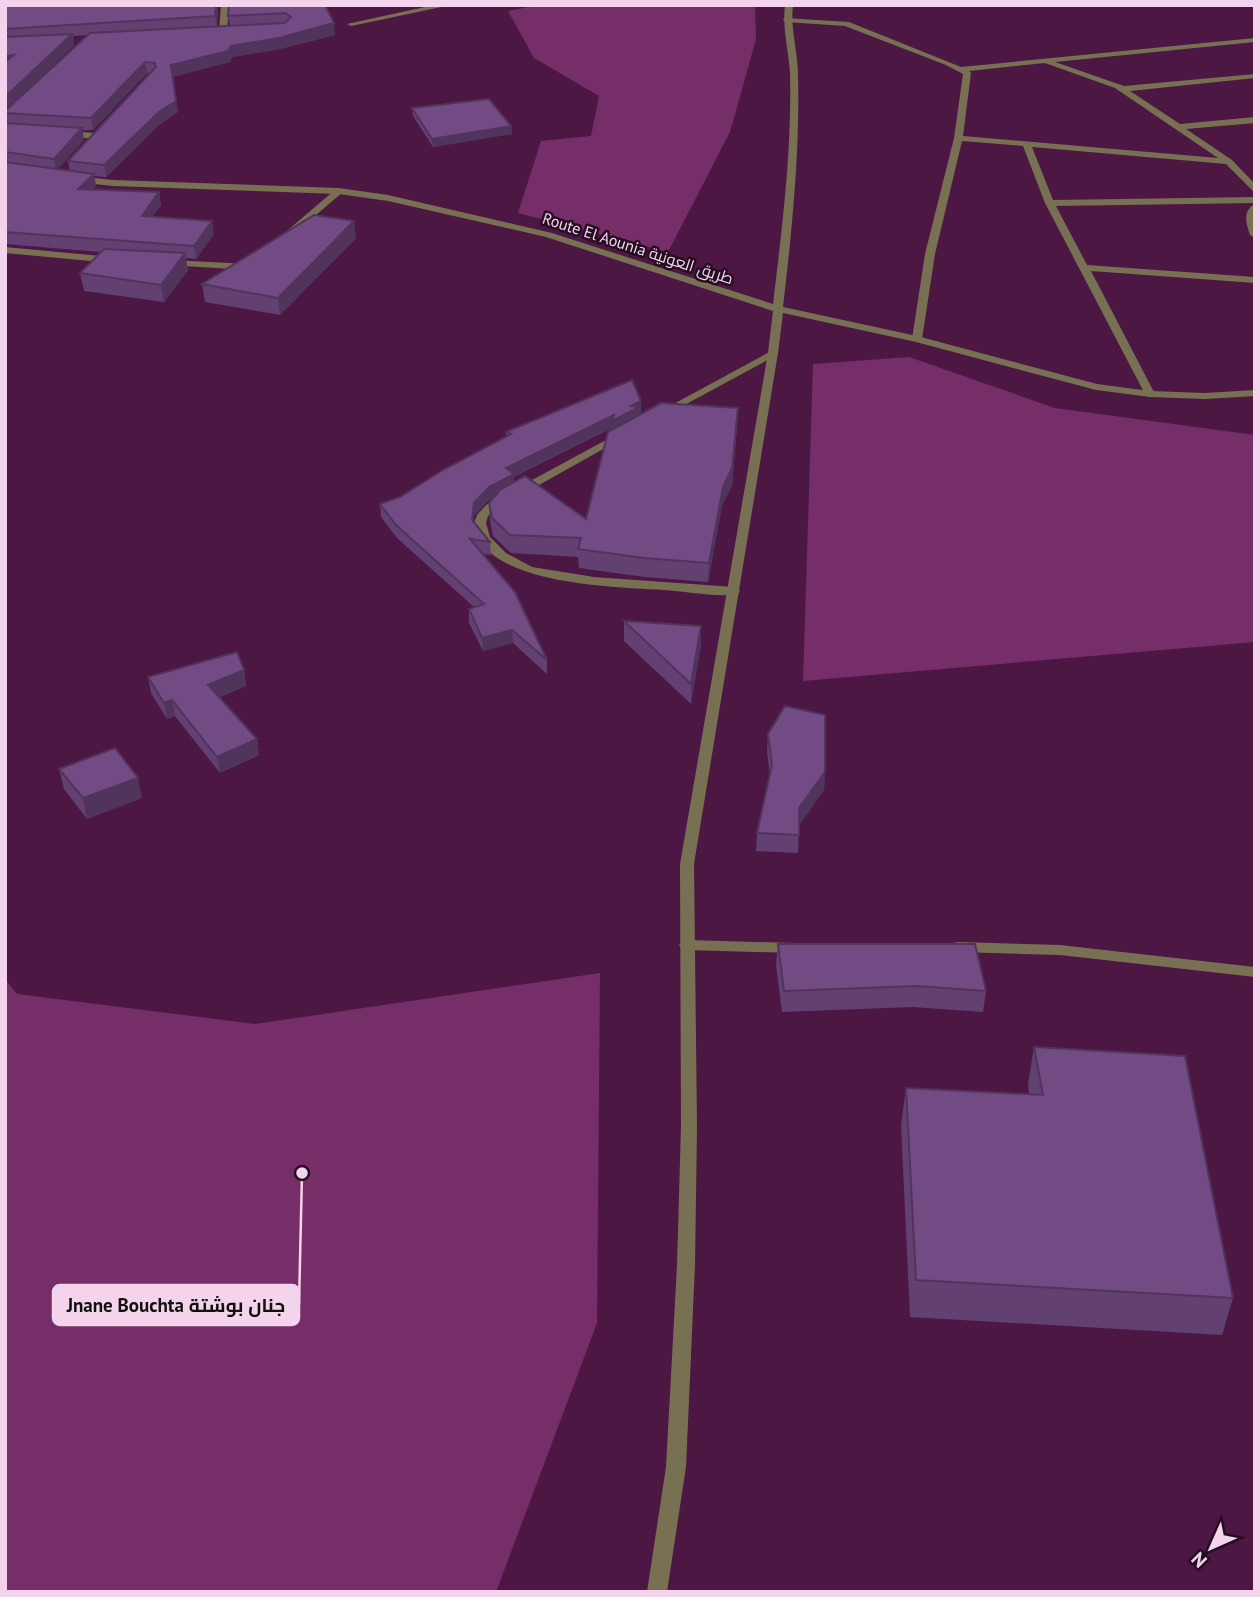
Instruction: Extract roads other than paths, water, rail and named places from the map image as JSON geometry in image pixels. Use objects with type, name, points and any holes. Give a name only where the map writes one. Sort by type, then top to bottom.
[{"type":"street","points":[[223,31],[225,5]]},
{"type":"street","points":[[351,24],[447,5]]},
{"type":"street","points":[[657,1592],[676,1467],[686,1265],[689,1126],[687,864],[773,353],[789,211],[793,87],[788,13],[846,24],[961,69],[1255,40]]},
{"type":"street","points":[[209,32],[236,31]]},
{"type":"street","points":[[1041,61],[1114,84],[1229,162],[1255,190]]},
{"type":"street","points":[[917,339],[930,254],[958,138],[967,77],[961,69]]},
{"type":"street","points":[[1122,89],[1255,76]]},
{"type":"street","points":[[1180,127],[1255,120]]},
{"type":"street","points":[[86,146],[104,126]]},
{"type":"street","points":[[57,133],[95,136]]},
{"type":"street","points":[[958,138],[1229,162]]},
{"type":"street","points":[[1026,144],[1051,203],[1150,394]]},
{"type":"street","points":[[1239,171],[1255,169]]},
{"type":"street","name":"Route El Aounia طريق العونية","points":[[58,177],[113,183],[339,191],[453,211],[550,235],[778,309],[917,339],[1096,387],[1150,394],[1205,396],[1255,393]]},
{"type":"street","points":[[280,241],[339,191]]},
{"type":"street","points":[[1051,203],[1255,200]]},
{"type":"street","points":[[1255,207],[1250,212],[1249,219],[1255,235]]},
{"type":"street","points":[[5,250],[127,261]]},
{"type":"street","points":[[166,263],[246,267],[260,258]]},
{"type":"street","points":[[1084,268],[1255,280]]},
{"type":"street","points":[[652,418],[773,353]]},
{"type":"street","points":[[628,432],[495,504],[484,512],[479,521],[479,530],[502,556],[523,568],[550,575],[601,582],[734,591]]},
{"type":"street","points":[[687,945],[806,948]]},
{"type":"street","points":[[938,947],[1060,950],[1255,972]]},
{"type":"place","name":"Jnane Bouchta جنان بوشتة","points":[[302,1173]]}]
